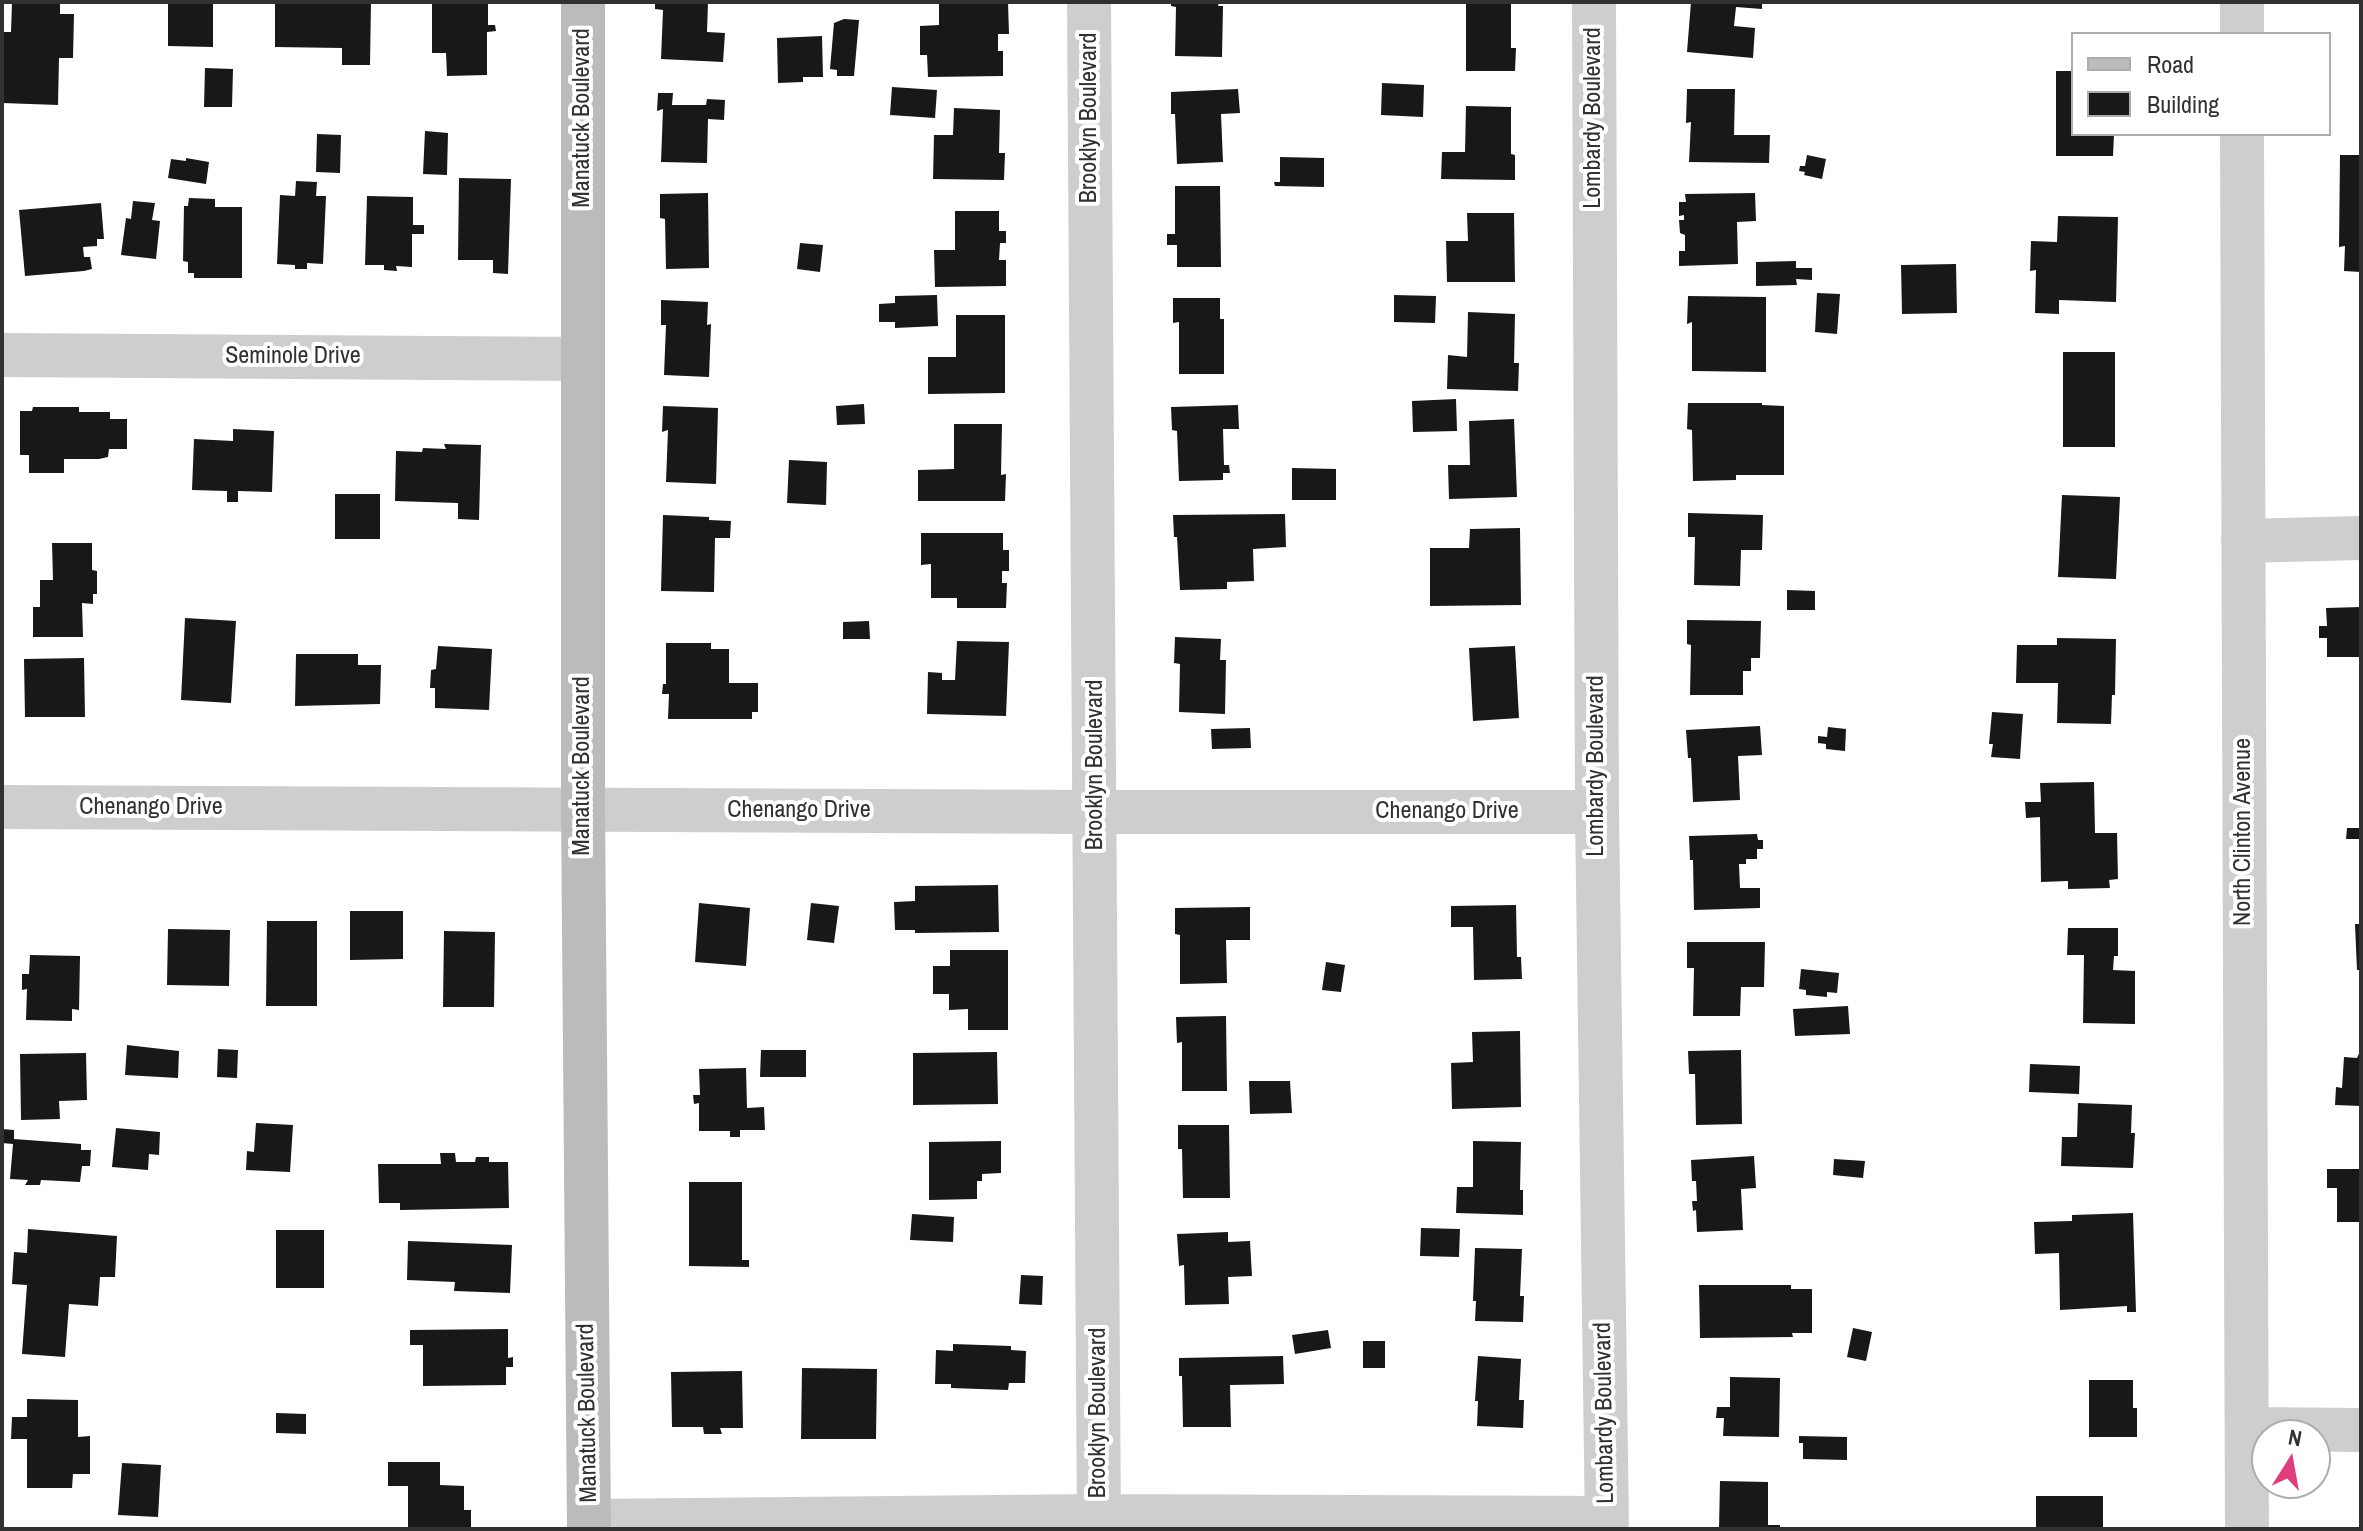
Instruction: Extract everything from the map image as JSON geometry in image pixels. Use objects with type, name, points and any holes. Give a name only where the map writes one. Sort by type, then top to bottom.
[{"type":"street","name":"Manatuck Boulevard","points":[[583,2],[583,810],[589,1525]]},
{"type":"street","name":"Brooklyn Boulevard","points":[[1089,2],[1099,1523]]},
{"type":"street","name":"Lombardy Boulevard","points":[[1594,2],[1597,812],[1607,1523]]},
{"type":"street","points":[[2242,2],[2242,32]]},
{"type":"street","name":"North Clinton Avenue","points":[[2242,136],[2247,1529]]},
{"type":"street","name":"Seminole Drive","points":[[2,355],[583,359]]},
{"type":"street","points":[[2243,541],[2361,538]]},
{"type":"street","name":"Chenango Drive","points":[[2,807],[1597,812]]},
{"type":"street","points":[[2247,1429],[2361,1430]]},
{"type":"street","points":[[589,1525],[1607,1523]]},
{"type":"building","points":[[12,2],[60,2],[60,14],[74,14],[73,58],[59,58],[58,105],[2,103],[4,32],[11,32]]},
{"type":"building","points":[[168,2],[213,2],[213,47],[168,46]]},
{"type":"building","points":[[275,2],[371,2],[370,65],[342,65],[342,48],[275,47]]},
{"type":"building","points":[[432,2],[488,2],[488,25],[495,25],[496,31],[487,32],[487,75],[447,76],[446,53],[432,53]]},
{"type":"building","points":[[655,2],[708,2],[707,32],[725,33],[723,62],[661,59],[663,10],[655,9]]},
{"type":"building","points":[[939,2],[1008,2],[1009,34],[998,34],[998,51],[1003,51],[1003,76],[928,77],[927,55],[920,55],[920,26],[939,25]]},
{"type":"building","points":[[1171,2],[1219,2],[1218,6],[1223,6],[1222,57],[1175,56],[1176,7],[1171,6]]},
{"type":"building","points":[[1466,2],[1511,2],[1511,48],[1516,48],[1515,71],[1466,71]]},
{"type":"building","points":[[1691,2],[1762,2],[1762,9],[1736,7],[1734,26],[1755,28],[1753,58],[1687,52]]},
{"type":"building","points":[[844,19],[859,20],[854,76],[837,76],[837,70],[830,69],[834,23]]},
{"type":"building","points":[[822,36],[823,77],[803,77],[803,82],[778,83],[777,38]]},
{"type":"building","points":[[205,68],[233,69],[232,107],[204,107]]},
{"type":"building","points":[[2056,71],[2071,71],[2071,136],[2114,136],[2113,156],[2056,156]]},
{"type":"building","points":[[1382,83],[1424,85],[1423,117],[1381,115]]},
{"type":"building","points":[[892,87],[937,90],[935,118],[890,115]]},
{"type":"building","points":[[1238,89],[1240,113],[1221,114],[1223,162],[1177,164],[1171,92]]},
{"type":"building","points":[[1687,89],[1735,89],[1734,135],[1770,135],[1769,163],[1689,162],[1691,122],[1686,123]]},
{"type":"building","points":[[658,93],[673,93],[672,105],[706,105],[707,99],[725,100],[724,120],[708,119],[707,163],[661,162],[663,109],[657,111]]},
{"type":"building","points":[[1466,106],[1511,107],[1511,154],[1515,155],[1515,180],[1441,179],[1442,152],[1465,152]]},
{"type":"building","points":[[954,108],[1000,110],[999,153],[1005,153],[1004,180],[933,179],[934,135],[953,135]]},
{"type":"building","points":[[425,131],[448,133],[447,175],[423,174]]},
{"type":"building","points":[[317,134],[341,135],[340,173],[316,172]]},
{"type":"building","points":[[1807,155],[1826,159],[1822,179],[1799,171],[1800,166],[1805,166]]},
{"type":"building","points":[[2340,155],[2361,155],[2361,272],[2344,271],[2345,246],[2339,247]]},
{"type":"building","points":[[1280,157],[1324,158],[1324,187],[1275,186],[1274,182],[1280,182]]},
{"type":"building","points":[[186,158],[209,162],[206,184],[168,178],[171,159],[186,161]]},
{"type":"building","points":[[459,178],[511,179],[508,274],[493,273],[493,260],[458,260]]},
{"type":"building","points":[[296,181],[317,182],[316,196],[326,196],[323,264],[307,263],[307,269],[277,264],[280,195],[295,196]]},
{"type":"building","points":[[1175,186],[1220,186],[1221,267],[1177,267],[1177,245],[1167,245],[1167,234],[1175,234]]},
{"type":"building","points":[[708,193],[709,268],[666,269],[665,219],[660,218],[660,194]]},
{"type":"building","points":[[1755,193],[1756,221],[1737,222],[1738,264],[1679,266],[1679,251],[1685,251],[1685,235],[1680,233],[1679,220],[1684,220],[1684,215],[1679,216],[1679,202],[1686,202],[1685,194]]},
{"type":"building","points":[[367,196],[413,197],[413,225],[424,225],[424,234],[412,234],[412,267],[396,266],[397,271],[384,270],[384,265],[365,265]]},
{"type":"building","points":[[189,198],[215,199],[215,207],[242,207],[242,278],[194,278],[194,273],[188,273],[188,262],[183,261],[184,206],[188,206]]},
{"type":"building","points":[[133,201],[155,203],[152,220],[160,221],[156,259],[121,255],[126,218],[131,219]]},
{"type":"building","points":[[101,203],[104,239],[97,239],[97,246],[83,247],[84,257],[90,257],[92,269],[25,276],[19,210]]},
{"type":"building","points":[[955,211],[999,211],[999,231],[1006,231],[1006,243],[1000,243],[999,260],[1006,260],[1006,286],[935,287],[934,250],[955,250]]},
{"type":"building","points":[[1467,213],[1514,213],[1515,282],[1447,282],[1446,241],[1468,241]]},
{"type":"building","points":[[2058,216],[2118,217],[2116,302],[2059,300],[2059,314],[2035,313],[2036,270],[2030,271],[2031,241],[2057,242]]},
{"type":"building","points":[[800,243],[823,245],[820,272],[797,269]]},
{"type":"building","points":[[1796,261],[1796,268],[1812,268],[1812,280],[1796,279],[1797,285],[1756,286],[1756,262]]},
{"type":"building","points":[[1956,264],[1957,313],[1902,314],[1901,265]]},
{"type":"building","points":[[1817,293],[1840,294],[1837,334],[1815,332]]},
{"type":"building","points":[[937,295],[938,326],[895,328],[895,322],[879,322],[879,304],[895,303],[895,296]]},
{"type":"building","points":[[1394,295],[1436,296],[1435,323],[1394,322]]},
{"type":"building","points":[[1688,296],[1766,297],[1766,372],[1692,371],[1692,322],[1687,324]]},
{"type":"building","points":[[1173,298],[1220,298],[1220,319],[1224,319],[1224,374],[1179,374],[1179,322],[1173,323]]},
{"type":"building","points":[[661,300],[708,302],[707,325],[711,324],[709,377],[664,375],[666,325],[661,325]]},
{"type":"building","points":[[1468,312],[1515,314],[1514,363],[1519,363],[1518,391],[1447,389],[1448,355],[1467,357]]},
{"type":"building","points":[[956,315],[1005,315],[1005,393],[928,394],[928,357],[956,357]]},
{"type":"building","points":[[2063,352],[2115,352],[2115,447],[2063,447]]},
{"type":"building","points":[[1456,399],[1457,431],[1413,432],[1412,401]]},
{"type":"building","points":[[1688,403],[1784,406],[1784,475],[1736,475],[1736,480],[1693,481],[1692,430],[1687,429]]},
{"type":"building","points":[[864,404],[865,424],[837,425],[836,406]]},
{"type":"building","points":[[1238,405],[1239,429],[1223,429],[1224,465],[1229,465],[1230,473],[1223,473],[1223,480],[1179,481],[1177,431],[1172,430],[1171,407]]},
{"type":"building","points":[[663,406],[718,408],[716,484],[666,482],[668,430],[662,432]]},
{"type":"building","points":[[33,407],[79,407],[79,412],[110,412],[110,419],[127,419],[127,449],[109,449],[108,457],[99,459],[64,459],[64,473],[29,473],[29,455],[20,455],[20,411],[32,411]]},
{"type":"building","points":[[1514,419],[1517,497],[1449,499],[1448,465],[1470,465],[1469,421]]},
{"type":"building","points":[[954,424],[1002,424],[1001,475],[1006,474],[1005,501],[918,501],[918,470],[954,469]]},
{"type":"building","points":[[233,429],[274,431],[272,492],[238,491],[238,502],[227,502],[227,491],[192,490],[194,439],[233,441]]},
{"type":"building","points":[[444,444],[481,445],[479,520],[458,519],[458,503],[395,501],[396,451],[446,449]]},
{"type":"building","points":[[789,460],[827,462],[826,505],[787,503]]},
{"type":"building","points":[[1292,468],[1336,469],[1336,500],[1292,500]]},
{"type":"building","points":[[335,494],[380,494],[380,539],[335,539]]},
{"type":"building","points":[[2062,495],[2120,497],[2116,579],[2058,577]]},
{"type":"building","points":[[1688,513],[1763,515],[1762,550],[1741,550],[1740,586],[1694,585],[1695,537],[1688,537]]},
{"type":"building","points":[[1285,514],[1286,547],[1253,549],[1254,581],[1227,582],[1227,589],[1180,590],[1173,515]]},
{"type":"building","points":[[663,515],[731,521],[730,538],[715,538],[714,592],[661,591]]},
{"type":"building","points":[[1520,528],[1521,605],[1430,606],[1430,548],[1469,548],[1470,529]]},
{"type":"building","points":[[921,533],[1003,533],[1003,550],[1009,550],[1009,571],[1002,571],[1002,583],[1007,583],[1006,608],[957,608],[957,598],[931,598],[931,564],[921,565]]},
{"type":"building","points":[[52,543],[92,543],[92,570],[97,571],[97,594],[93,594],[93,604],[82,603],[83,637],[33,637],[33,607],[40,607],[40,580],[53,580]]},
{"type":"building","points":[[1787,590],[1815,591],[1815,610],[1787,610]]},
{"type":"building","points":[[2361,607],[2361,657],[2327,657],[2327,638],[2319,638],[2319,626],[2327,626],[2326,608]]},
{"type":"building","points":[[185,618],[236,621],[231,703],[181,700]]},
{"type":"building","points":[[1687,620],[1761,621],[1760,658],[1751,658],[1751,671],[1743,671],[1743,695],[1690,695],[1691,645],[1687,644]]},
{"type":"building","points":[[869,621],[870,639],[843,639],[843,622]]},
{"type":"building","points":[[1175,637],[1221,639],[1220,660],[1226,660],[1225,714],[1179,712],[1180,664],[1174,663]]},
{"type":"building","points":[[2057,638],[2116,639],[2111,724],[2057,723],[2058,683],[2016,683],[2017,645],[2057,645]]},
{"type":"building","points":[[957,641],[1009,642],[1006,716],[927,714],[928,672],[942,673],[942,680],[955,680]]},
{"type":"building","points":[[666,643],[711,643],[711,649],[729,649],[729,683],[758,683],[758,712],[752,712],[752,719],[668,719],[669,694],[662,694],[663,684],[666,684]]},
{"type":"building","points":[[438,646],[492,649],[489,710],[435,708],[435,688],[430,688]]},
{"type":"building","points":[[1515,646],[1519,718],[1473,721],[1469,648]]},
{"type":"building","points":[[296,654],[358,654],[358,665],[381,665],[380,704],[295,706]]},
{"type":"building","points":[[84,658],[85,717],[25,717],[24,659]]},
{"type":"building","points":[[1992,712],[2023,714],[2020,759],[1991,757]]},
{"type":"building","points":[[1760,726],[1762,755],[1738,756],[1740,800],[1693,802],[1686,730]]},
{"type":"building","points":[[1828,727],[1846,729],[1845,751],[1826,749],[1826,744],[1818,743],[1818,736],[1827,737]]},
{"type":"building","points":[[1250,728],[1251,748],[1212,749],[1211,729]]},
{"type":"building","points":[[2094,782],[2095,833],[2117,833],[2118,879],[2109,880],[2110,888],[2068,889],[2068,881],[2041,882],[2040,817],[2026,818],[2025,802],[2041,802],[2040,783]]},
{"type":"building","points":[[2347,828],[2361,828],[2361,839],[2346,839]]},
{"type":"building","points":[[1757,834],[1758,840],[1763,840],[1763,849],[1757,849],[1757,859],[1746,859],[1746,864],[1739,864],[1740,888],[1760,888],[1760,908],[1694,910],[1689,836]]},
{"type":"building","points":[[998,885],[999,932],[915,933],[915,930],[895,930],[894,902],[915,901],[915,886]]},
{"type":"building","points":[[699,903],[750,908],[746,966],[695,962]]},
{"type":"building","points":[[811,903],[839,906],[834,943],[807,940]]},
{"type":"building","points":[[1516,905],[1517,957],[1521,957],[1522,979],[1474,980],[1473,927],[1451,927],[1451,906]]},
{"type":"building","points":[[1250,907],[1250,940],[1226,940],[1227,983],[1180,984],[1180,935],[1175,934],[1175,908]]},
{"type":"building","points":[[350,911],[403,911],[403,959],[350,960]]},
{"type":"building","points":[[267,921],[317,921],[317,1006],[266,1006]]},
{"type":"building","points":[[2355,924],[2361,924],[2361,970],[2357,970]]},
{"type":"building","points":[[2068,928],[2118,928],[2118,956],[2114,956],[2113,970],[2135,971],[2135,1024],[2083,1023],[2084,955],[2067,955]]},
{"type":"building","points":[[168,929],[230,930],[229,986],[167,985]]},
{"type":"building","points":[[444,931],[495,932],[494,1007],[443,1007]]},
{"type":"building","points":[[1687,942],[1765,942],[1764,987],[1741,987],[1740,1016],[1693,1016],[1694,968],[1687,968]]},
{"type":"building","points":[[950,950],[1008,950],[1008,1030],[968,1030],[968,1009],[949,1010],[949,994],[933,994],[933,966],[950,966]]},
{"type":"building","points":[[30,955],[80,956],[79,1010],[72,1009],[72,1021],[26,1020],[27,989],[22,990],[22,974],[29,974]]},
{"type":"building","points":[[1326,962],[1345,965],[1341,992],[1322,990]]},
{"type":"building","points":[[1801,969],[1839,973],[1837,993],[1827,992],[1827,997],[1806,995],[1806,990],[1799,989]]},
{"type":"building","points":[[1848,1006],[1850,1034],[1795,1036],[1793,1009]]},
{"type":"building","points":[[1226,1016],[1227,1091],[1182,1091],[1182,1042],[1177,1043],[1176,1017]]},
{"type":"building","points":[[1520,1031],[1521,1107],[1452,1109],[1451,1063],[1473,1062],[1472,1032]]},
{"type":"building","points":[[127,1045],[179,1051],[178,1078],[125,1075]]},
{"type":"building","points":[[218,1049],[238,1050],[237,1078],[217,1077]]},
{"type":"building","points":[[2361,1049],[2361,1106],[2335,1105],[2336,1087],[2342,1088],[2344,1057],[2357,1058]]},
{"type":"building","points":[[761,1050],[806,1050],[806,1077],[760,1077]]},
{"type":"building","points":[[1741,1050],[1742,1124],[1696,1125],[1695,1074],[1689,1074],[1688,1051]]},
{"type":"building","points":[[997,1052],[998,1104],[913,1105],[913,1053]]},
{"type":"building","points":[[86,1053],[87,1100],[59,1101],[60,1119],[21,1120],[20,1054]]},
{"type":"building","points":[[2030,1064],[2080,1066],[2079,1094],[2029,1092]]},
{"type":"building","points":[[746,1068],[747,1108],[764,1107],[765,1130],[740,1130],[740,1137],[730,1137],[730,1131],[699,1131],[699,1103],[694,1104],[693,1095],[700,1095],[699,1069]]},
{"type":"building","points":[[1249,1081],[1290,1081],[1292,1113],[1250,1114]]},
{"type":"building","points":[[2078,1103],[2132,1105],[2131,1133],[2135,1133],[2133,1168],[2061,1166],[2062,1137],[2077,1137]]},
{"type":"building","points":[[256,1123],[293,1125],[290,1172],[246,1170],[247,1151],[254,1152]]},
{"type":"building","points":[[1178,1125],[1229,1125],[1230,1198],[1183,1198]]},
{"type":"building","points":[[116,1128],[160,1132],[159,1155],[149,1154],[148,1170],[112,1167]]},
{"type":"building","points":[[2,1129],[14,1130],[14,1139],[81,1144],[81,1150],[91,1150],[90,1166],[82,1166],[80,1182],[41,1180],[40,1185],[25,1185],[28,1180],[10,1179],[13,1144],[2,1143]]},
{"type":"building","points":[[1001,1141],[1001,1173],[982,1174],[982,1181],[977,1181],[977,1199],[929,1200],[929,1142]]},
{"type":"building","points":[[1473,1141],[1521,1142],[1523,1215],[1456,1213],[1457,1187],[1473,1187]]},
{"type":"building","points":[[440,1153],[455,1153],[456,1162],[475,1162],[476,1157],[489,1157],[489,1162],[508,1162],[509,1208],[400,1210],[400,1203],[379,1203],[378,1164],[441,1164]]},
{"type":"building","points":[[1754,1156],[1756,1188],[1741,1189],[1743,1230],[1697,1232],[1696,1210],[1693,1211],[1692,1201],[1697,1201],[1696,1181],[1692,1181],[1691,1160]]},
{"type":"building","points":[[1834,1159],[1865,1161],[1863,1178],[1833,1175]]},
{"type":"building","points":[[2327,1169],[2361,1169],[2361,1222],[2337,1222],[2337,1188],[2327,1188]]},
{"type":"building","points":[[689,1182],[742,1182],[742,1260],[749,1260],[749,1267],[689,1266]]},
{"type":"building","points":[[2133,1213],[2136,1312],[2127,1312],[2127,1306],[2060,1310],[2059,1253],[2035,1254],[2034,1222],[2072,1221],[2072,1215]]},
{"type":"building","points":[[912,1214],[954,1217],[953,1242],[910,1240]]},
{"type":"building","points":[[1421,1228],[1460,1229],[1459,1257],[1420,1256]]},
{"type":"building","points":[[28,1229],[117,1236],[115,1277],[100,1277],[98,1306],[69,1304],[65,1357],[22,1354],[27,1285],[12,1284],[14,1252],[27,1253]]},
{"type":"building","points":[[276,1230],[324,1230],[324,1288],[276,1288]]},
{"type":"building","points":[[1228,1232],[1228,1242],[1250,1241],[1252,1276],[1228,1277],[1229,1304],[1185,1305],[1184,1265],[1179,1266],[1177,1234]]},
{"type":"building","points":[[408,1241],[512,1245],[510,1293],[454,1291],[455,1282],[407,1280]]},
{"type":"building","points":[[1475,1248],[1522,1249],[1520,1296],[1524,1296],[1523,1322],[1475,1321]]},
{"type":"building","points":[[1021,1275],[1043,1276],[1042,1305],[1019,1304]]},
{"type":"building","points":[[1699,1285],[1791,1285],[1791,1289],[1812,1289],[1812,1333],[1792,1333],[1793,1337],[1700,1338]]},
{"type":"building","points":[[1853,1328],[1872,1332],[1866,1361],[1847,1357]]},
{"type":"building","points":[[508,1329],[508,1358],[513,1357],[513,1367],[506,1367],[506,1385],[423,1386],[423,1345],[410,1345],[410,1330]]},
{"type":"building","points":[[1328,1330],[1331,1348],[1295,1354],[1292,1335]]},
{"type":"building","points":[[1363,1341],[1385,1341],[1385,1368],[1363,1368]]},
{"type":"building","points":[[953,1344],[1011,1346],[1011,1350],[1026,1351],[1025,1383],[1009,1383],[1008,1390],[951,1388],[951,1384],[935,1384],[936,1350],[953,1351]]},
{"type":"building","points":[[1283,1356],[1284,1384],[1230,1385],[1231,1427],[1183,1427],[1179,1358]]},
{"type":"building","points":[[1478,1356],[1521,1359],[1519,1400],[1524,1400],[1523,1428],[1477,1426]]},
{"type":"building","points":[[802,1368],[877,1369],[876,1439],[801,1439]]},
{"type":"building","points":[[742,1371],[743,1428],[720,1428],[722,1434],[704,1434],[703,1427],[672,1427],[671,1372]]},
{"type":"building","points":[[1730,1377],[1780,1378],[1779,1437],[1723,1436],[1724,1418],[1716,1418],[1717,1407],[1730,1407]]},
{"type":"building","points":[[2089,1380],[2133,1380],[2137,1437],[2089,1437]]},
{"type":"building","points":[[27,1399],[78,1400],[78,1437],[90,1436],[90,1474],[73,1474],[72,1488],[27,1488],[27,1439],[11,1439],[12,1417],[27,1417]]},
{"type":"building","points":[[276,1413],[306,1414],[306,1434],[276,1433]]},
{"type":"building","points":[[1799,1436],[1847,1437],[1847,1460],[1803,1459],[1803,1443],[1799,1443]]},
{"type":"building","points":[[388,1462],[440,1462],[440,1485],[464,1486],[464,1510],[471,1510],[471,1529],[408,1529],[408,1486],[388,1486]]},
{"type":"building","points":[[122,1463],[161,1465],[158,1517],[118,1515]]},
{"type":"building","points":[[1720,1481],[1768,1482],[1768,1525],[1780,1525],[1780,1529],[1719,1529]]},
{"type":"building","points":[[2036,1496],[2103,1496],[2103,1529],[2036,1529]]}]
